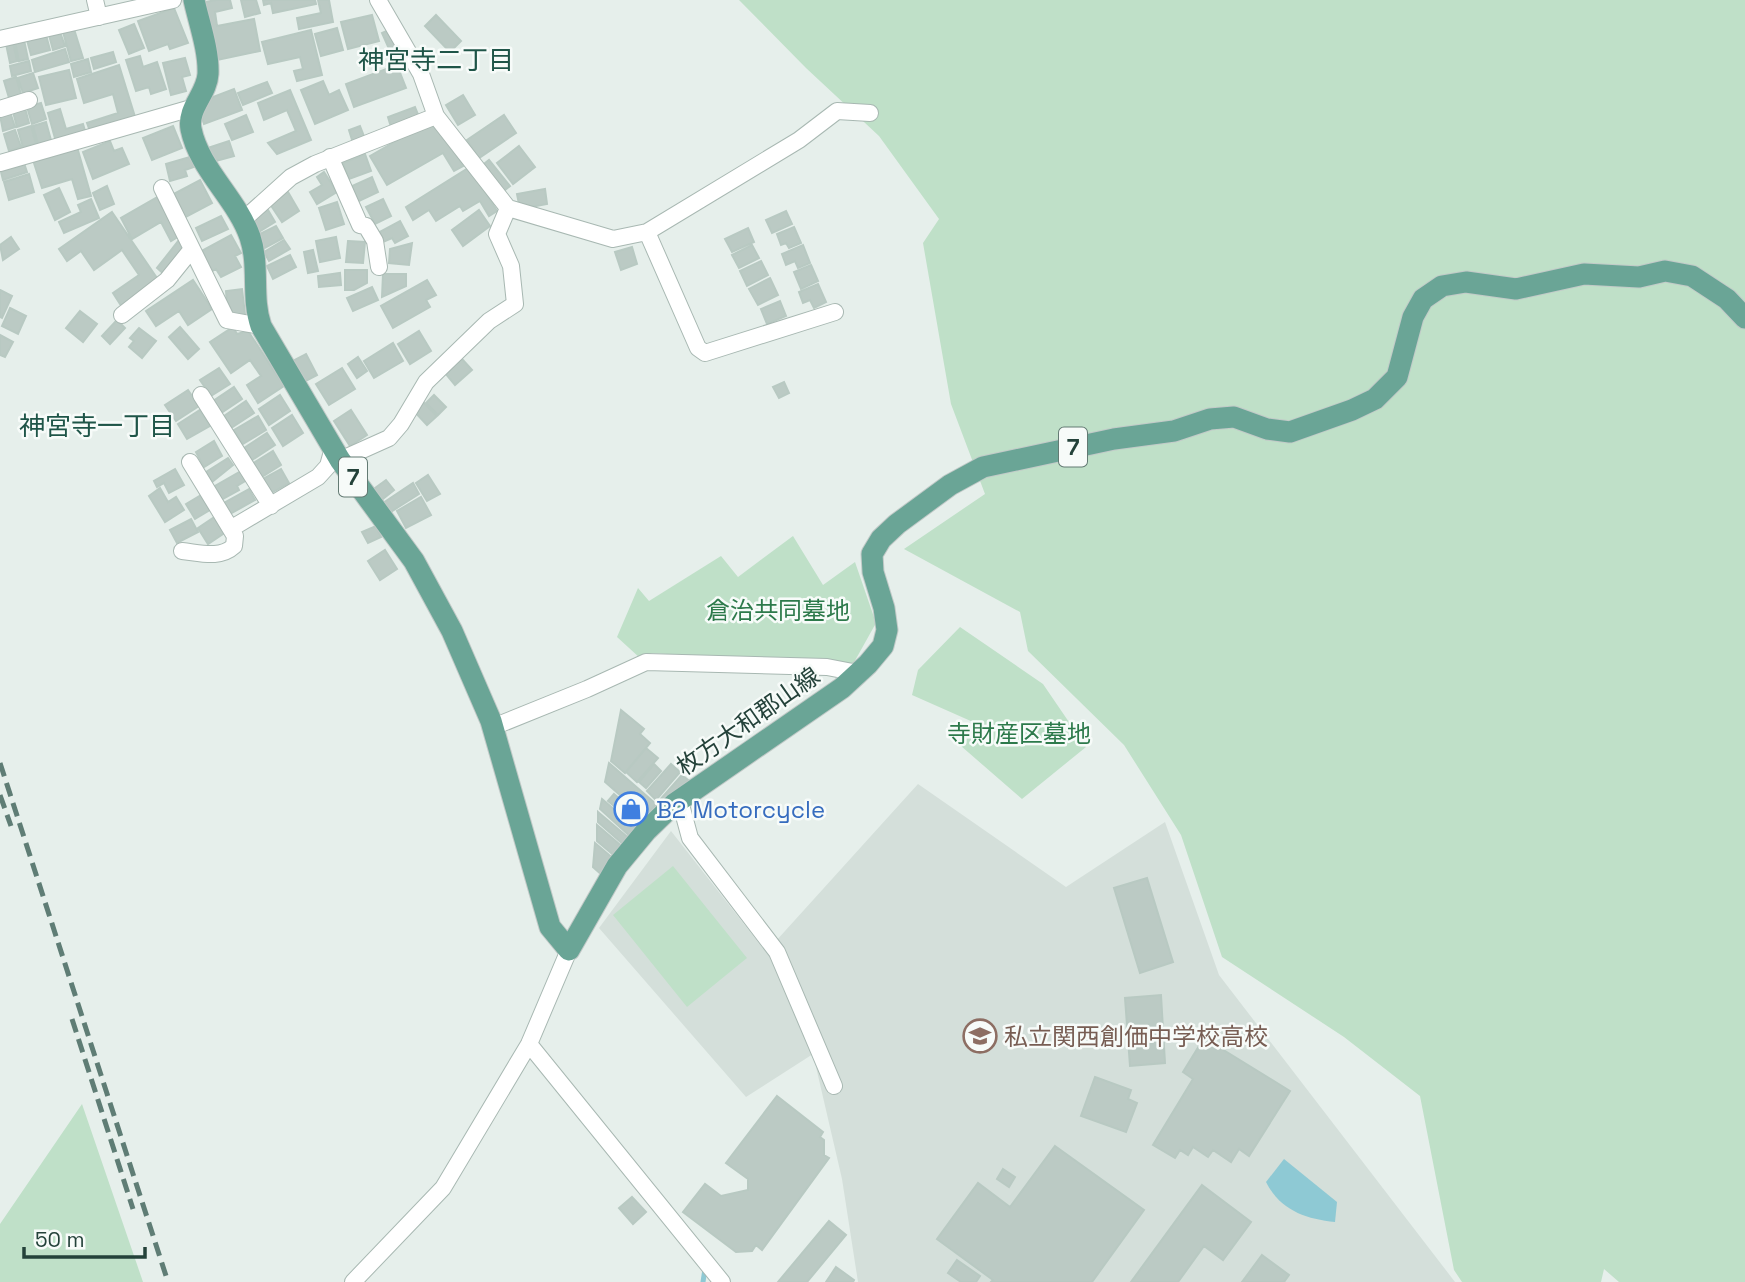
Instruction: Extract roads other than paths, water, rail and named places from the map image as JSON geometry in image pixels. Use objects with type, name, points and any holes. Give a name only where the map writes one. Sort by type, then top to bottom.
[{"type":"main road","name":"7","points":[[194,0],[208,73],[205,90],[191,116],[191,130],[205,160],[242,221],[254,250],[255,308],[261,327],[336,454],[414,561],[452,631],[493,727],[550,928],[569,950]]},
{"type":"main road","name":"枚方大和郡山線","points":[[569,950],[617,866],[646,831],[680,801],[858,673],[883,646],[887,630],[884,608],[873,572],[873,554],[880,539],[950,485],[983,467],[1114,439],[1174,431],[1222,418],[1234,417],[1267,429],[1290,432],[1352,410],[1375,399],[1397,377],[1413,317],[1423,299],[1442,286],[1466,282],[1516,289],[1584,274],[1639,277],[1665,271],[1692,276],[1727,299],[1745,318]]},
{"type":"street","points":[[95,0],[99,17]]},
{"type":"street","points":[[0,39],[173,0]]},
{"type":"street","points":[[379,0],[421,74],[436,116],[508,208],[613,239],[647,232],[799,141],[837,111],[870,113]]},
{"type":"street","points":[[0,109],[29,100]]},
{"type":"street","points":[[0,163],[195,107]]},
{"type":"street","points":[[242,221],[291,177],[330,157],[436,116]]},
{"type":"street","points":[[330,157],[360,225],[366,226],[375,241],[379,267]]},
{"type":"street","points":[[162,188],[227,320],[261,327]]},
{"type":"street","points":[[232,528],[318,477],[336,454],[389,438],[401,424],[426,382],[489,321],[515,304],[511,266],[497,234],[508,208]]},
{"type":"street","points":[[647,232],[698,348],[705,353],[835,312]]},
{"type":"street","points":[[122,314],[167,281],[192,249]]},
{"type":"street","points":[[201,395],[271,506]]},
{"type":"street","points":[[182,551],[216,555],[228,552],[234,546],[232,528],[190,462]]},
{"type":"street","points":[[493,727],[587,690],[646,662],[827,667],[858,673]]},
{"type":"street","points":[[680,801],[690,838],[777,952],[834,1086]]},
{"type":"street","points":[[353,1282],[443,1188],[529,1044],[569,950]]},
{"type":"street","points":[[529,1044],[722,1282]]},
{"type":"water","points":[[1284,1159],[1337,1202],[1335,1222],[1304,1215],[1278,1200],[1266,1182]]},
{"type":"waterway","points":[[703,1282],[705,1269]]},
{"type":"railway","points":[[0,763],[168,1282]]},
{"type":"railway","points":[[0,795],[11,826]]},
{"type":"railway","points":[[72,1019],[133,1209]]},
{"type":"place","name":"B2 Motorcycle","points":[[631,809]]},
{"type":"place","name":"私立関西創価中学校高校","points":[[980,1036]]},
{"type":"district","name":"神宮寺二丁目","points":[[436,60]]},
{"type":"district","name":"神宮寺一丁目","points":[[97,426]]},
{"type":"park label","name":"倉治共同墓地","points":[[778,610]]},
{"type":"park label","name":"寺財産区墓地","points":[[1019,733]]}]
